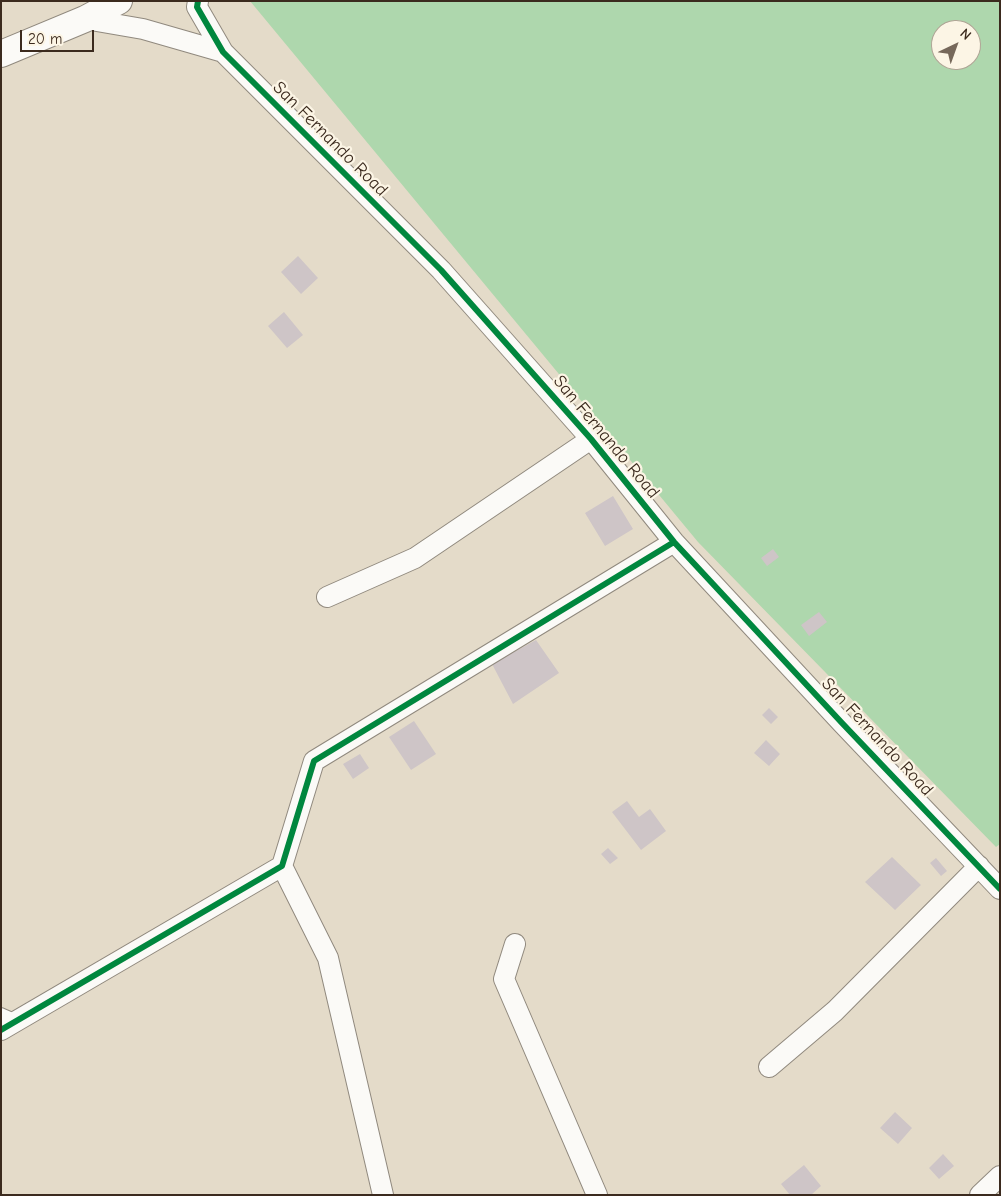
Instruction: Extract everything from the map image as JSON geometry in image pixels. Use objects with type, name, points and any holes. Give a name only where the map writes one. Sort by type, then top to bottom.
[{"type":"street","points":[[1,54],[85,19],[119,1]]},
{"type":"street","name":"San Fernando Road","points":[[198,1],[197,7],[223,52],[442,270],[591,439],[674,542],[1000,889]]},
{"type":"street","points":[[85,19],[144,29],[223,52]]},
{"type":"street","points":[[327,597],[415,558],[591,439]]},
{"type":"street","points":[[383,1195],[328,958],[282,866],[314,761],[674,542]]},
{"type":"street","points":[[7,1021],[282,866]]},
{"type":"street","points":[[768,1067],[834,1011],[979,866]]},
{"type":"street","points":[[515,944],[504,979],[597,1195]]},
{"type":"street","points":[[980,1195],[1000,1176]]},
{"type":"green space","points":[[250,1],[1000,1],[1000,844],[996,847],[698,542]]},
{"type":"building","points":[[298,256],[318,278],[301,294],[281,272]]},
{"type":"building","points":[[284,312],[303,335],[287,348],[268,326]]},
{"type":"building","points":[[613,496],[633,529],[605,546],[585,513]]},
{"type":"building","points":[[773,549],[779,557],[767,566],[761,558]]},
{"type":"building","points":[[819,612],[827,622],[809,636],[801,625]]},
{"type":"building","points":[[536,640],[559,673],[513,704],[492,664]]},
{"type":"building","points":[[769,708],[778,717],[771,724],[762,715]]},
{"type":"building","points":[[414,721],[436,754],[411,770],[389,737]]},
{"type":"building","points":[[766,740],[780,754],[769,766],[754,753]]},
{"type":"building","points":[[360,754],[369,768],[353,779],[343,764]]},
{"type":"building","points":[[627,801],[639,817],[650,809],[666,831],[641,850],[612,812]]},
{"type":"building","points":[[608,848],[618,858],[610,864],[601,854]]},
{"type":"building","points":[[892,857],[921,885],[895,910],[865,882]]},
{"type":"building","points":[[936,858],[947,871],[941,876],[930,863]]},
{"type":"building","points":[[895,1112],[912,1128],[898,1144],[880,1128]]},
{"type":"building","points":[[943,1154],[954,1166],[939,1179],[929,1168]]},
{"type":"building","points":[[804,1165],[821,1186],[811,1195],[790,1195],[781,1184]]},
{"type":"cycle path","points":[[198,1],[197,7],[223,52],[441,270],[591,439],[674,542],[1000,889]]},
{"type":"cycle path","points":[[1,1030],[282,866],[314,761],[674,542]]}]
